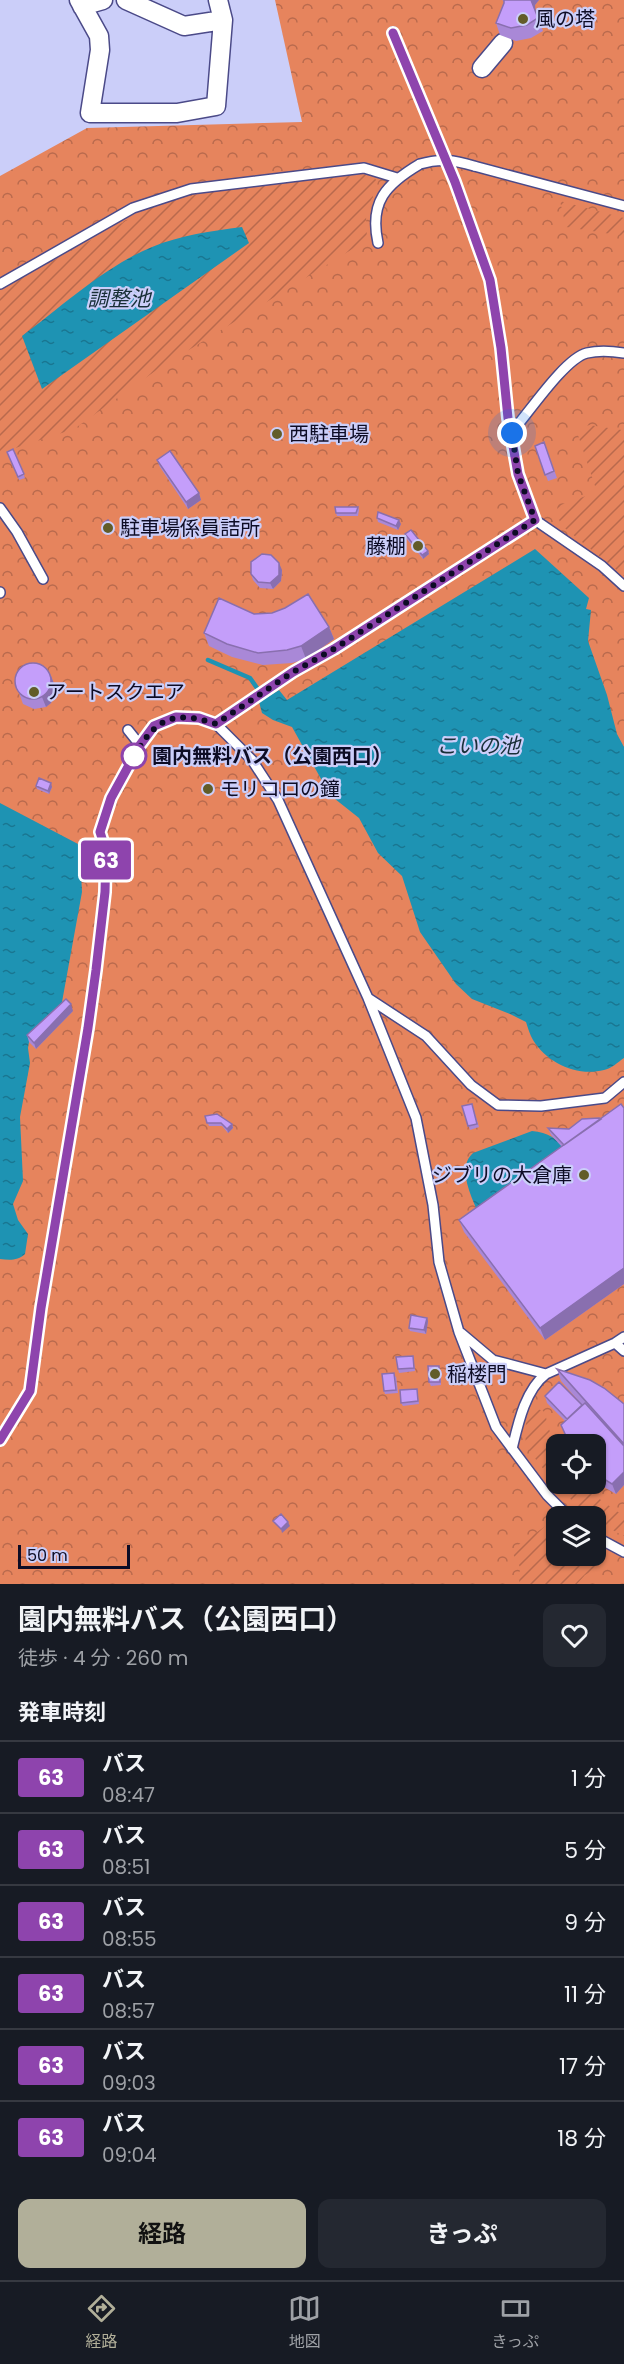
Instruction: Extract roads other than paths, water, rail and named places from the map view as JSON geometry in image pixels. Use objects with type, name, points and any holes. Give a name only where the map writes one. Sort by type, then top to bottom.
[{"type":"street","points":[[103,0],[81,3],[99,36],[100,50],[90,113],[177,113],[216,106],[223,20],[218,0]]},
{"type":"street","points":[[126,0],[184,26],[223,20]]},
{"type":"street","points":[[482,68],[503,43]]},
{"type":"lane","points":[[393,33],[463,203],[490,280],[501,348],[508,418],[518,474],[535,520],[602,566],[624,586]]},
{"type":"lane","points":[[378,243],[374,224],[377,208],[386,190],[397,178],[420,164],[435,160],[452,160],[624,206]]},
{"type":"lane","points":[[0,284],[133,208],[191,189],[364,168],[397,178]]},
{"type":"lane","points":[[512,433],[563,369],[585,353],[611,350],[624,353]]},
{"type":"lane","points":[[0,508],[17,532],[43,579]]},
{"type":"lane","points":[[216,724],[535,520]]},
{"type":"lane","points":[[0,1440],[30,1391],[41,1308],[93,993],[105,892],[106,851],[100,832],[111,798],[140,745],[154,726],[176,717],[199,718],[216,724],[252,760],[278,800],[368,998],[416,1118],[433,1204],[439,1262],[459,1332],[496,1427],[547,1495],[558,1506]]},
{"type":"lane","points":[[128,730],[140,745]]},
{"type":"lane","points":[[368,998],[426,1036],[471,1086],[498,1105],[541,1106],[605,1098],[624,1082]]},
{"type":"lane","points":[[459,1332],[493,1360],[546,1374]]},
{"type":"lane","points":[[512,1449],[517,1429],[537,1381],[546,1374],[624,1337]]},
{"type":"lane","points":[[615,1343],[624,1351]]},
{"type":"lane","points":[[606,1542],[624,1552]]},
{"type":"water","name":"調整池","points":[[242,227],[249,243],[42,389],[22,336],[101,275],[135,255],[185,236]]},
{"type":"water","name":"こいの池","points":[[535,549],[589,598],[586,609],[591,610],[588,641],[607,695],[617,734],[624,747],[624,1058],[609,1068],[594,1072],[573,1070],[554,1061],[533,1040],[526,1022],[472,999],[456,984],[420,932],[402,876],[378,853],[359,818],[330,795],[292,727],[262,713],[259,702],[279,690],[287,700]]},
{"type":"water","points":[[0,803],[78,844],[82,892],[63,1004],[30,1036],[28,1048],[30,1063],[20,1117],[23,1181],[13,1204],[18,1220],[28,1234],[25,1254],[10,1260],[0,1259]]},
{"type":"water","points":[[532,1131],[552,1137],[567,1152],[481,1220],[466,1176],[468,1160],[473,1153]]},
{"type":"waterway","points":[[208,660],[250,678],[262,695]]},
{"type":"place","name":"風の塔","points":[[523,19]]},
{"type":"place","name":"西駐車場","points":[[277,434]]},
{"type":"place","name":"駐車場係員詰所","points":[[108,528]]},
{"type":"place","name":"藤棚","points":[[418,546]]},
{"type":"place","name":"アートスクエア","points":[[34,692]]},
{"type":"place","name":"園内無料バス（公園西口）","points":[[134,756]]},
{"type":"place","name":"モリコロの鐘","points":[[208,789]]},
{"type":"place","name":"ジブリの大倉庫","points":[[584,1175]]},
{"type":"place","name":"稲楼門","points":[[435,1374]]}]
